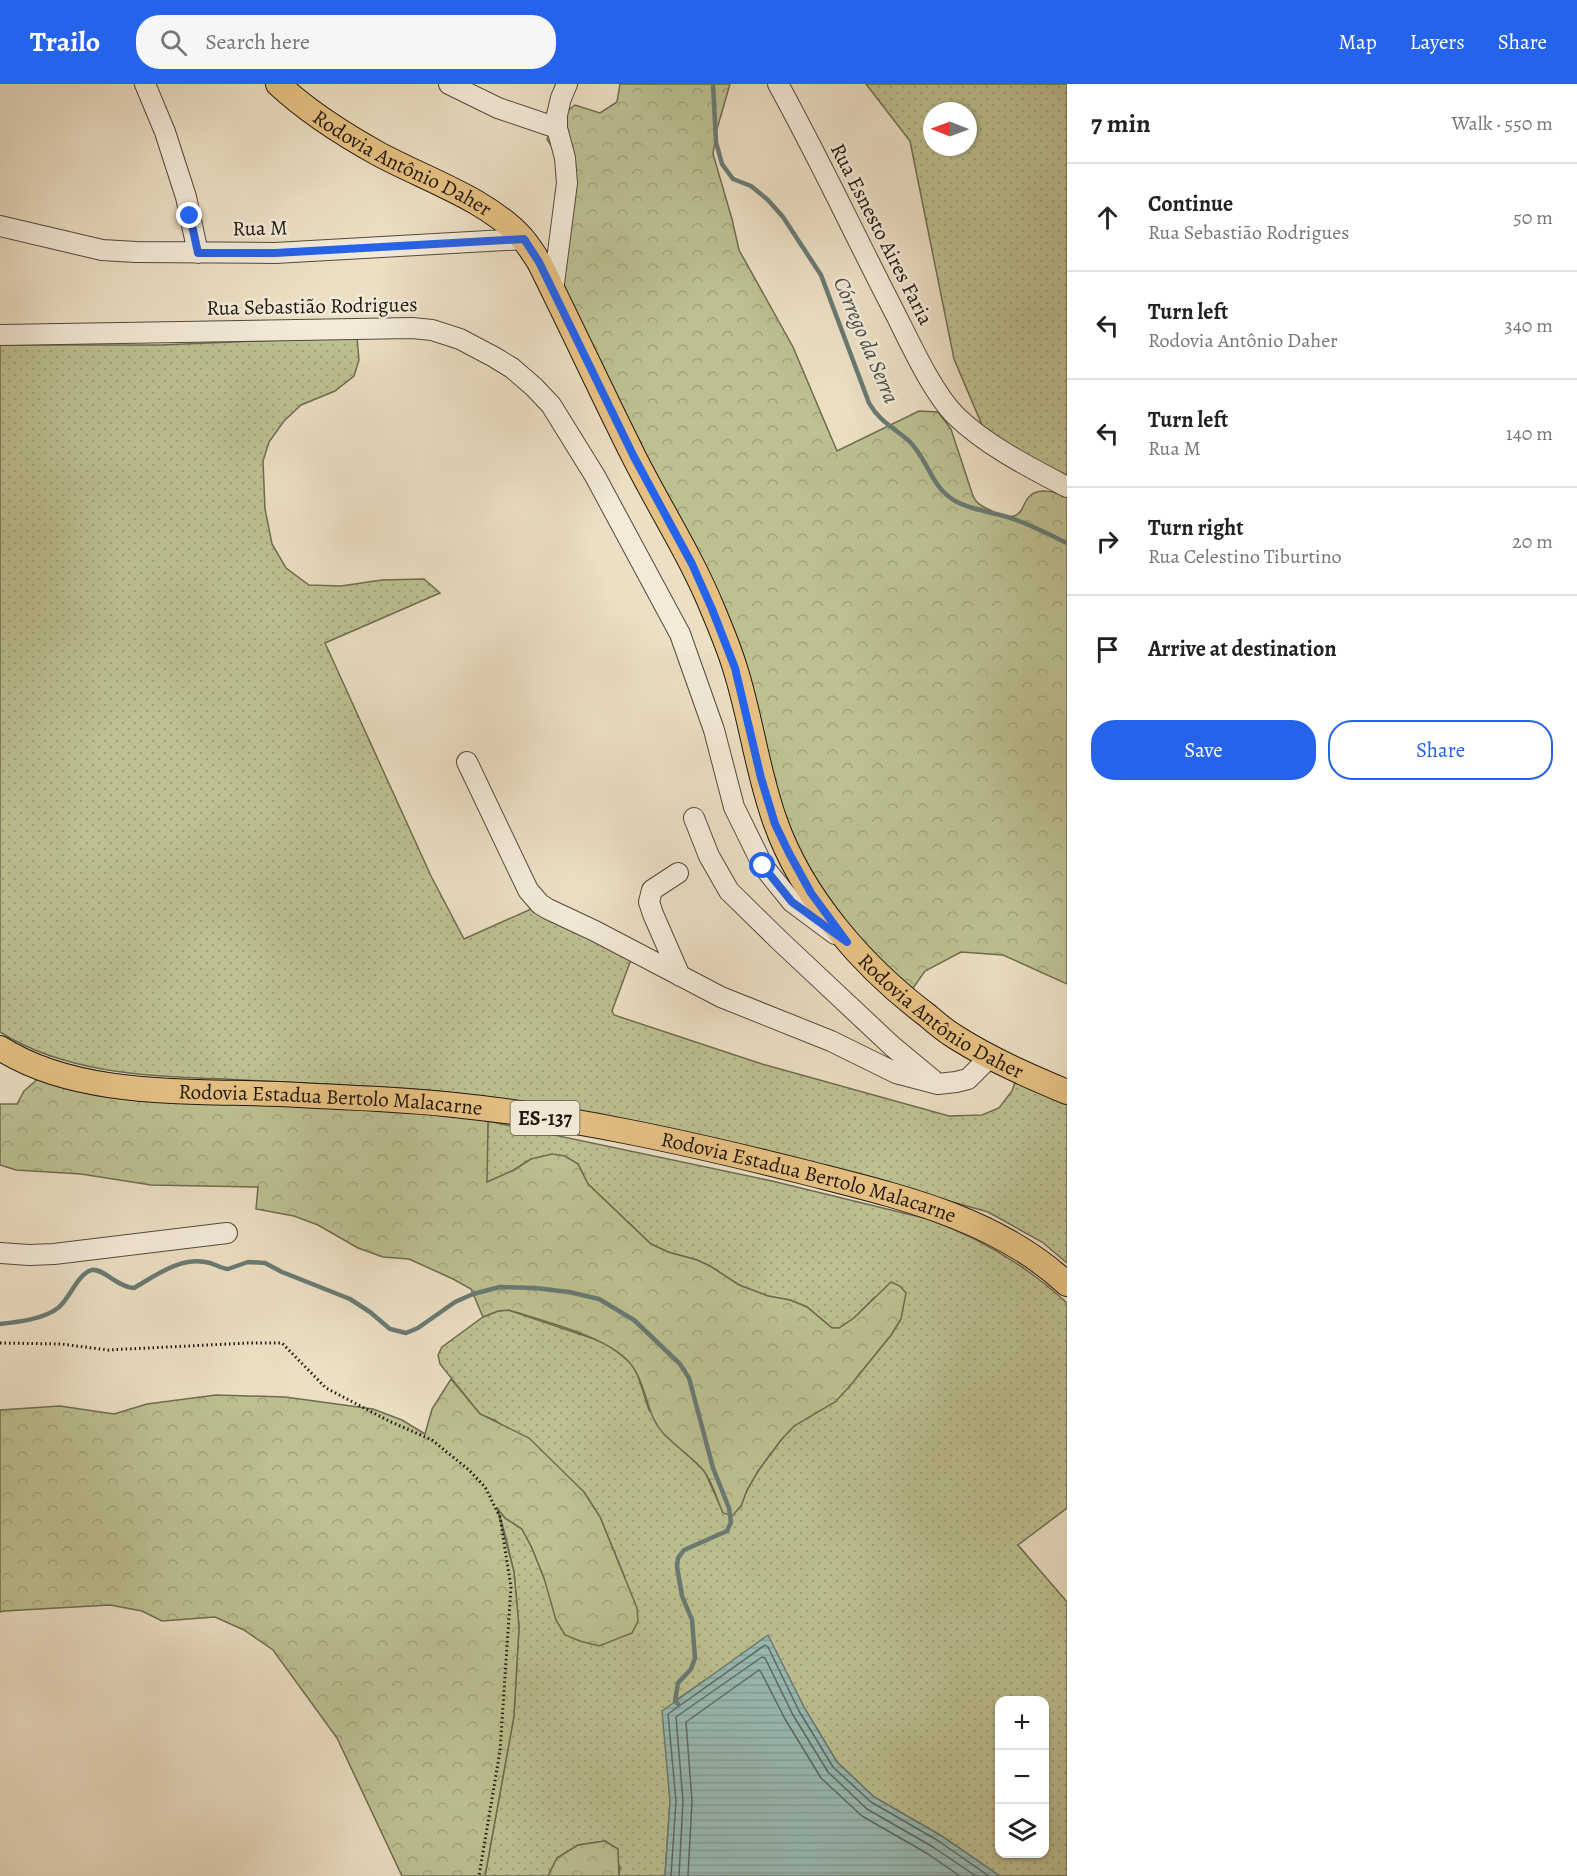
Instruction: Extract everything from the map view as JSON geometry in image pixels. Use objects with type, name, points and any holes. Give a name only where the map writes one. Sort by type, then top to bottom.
[{"type":"main road","name":"Rodovia Antônio Daher","points":[[279,84],[318,118],[377,153],[458,192],[505,222],[524,239],[539,262],[634,457],[692,564],[712,609],[735,668],[761,778],[775,824],[811,893],[847,942],[880,977],[917,1008],[954,1036],[990,1057],[1067,1092]]},
{"type":"main road","name":"Rodovia Estadua Bertolo Malacarne","points":[[0,1048],[15,1058],[42,1070],[106,1085],[455,1105],[565,1121],[716,1151],[869,1189],[952,1214],[1002,1237],[1050,1268],[1067,1284]]},
{"type":"street","points":[[145,84],[165,132],[186,197],[198,253]]},
{"type":"street","points":[[449,84],[498,108],[557,128]]},
{"type":"street","points":[[553,291],[567,183],[566,164],[557,128],[559,106],[567,84]]},
{"type":"street","name":"Rua Esnesto Aires Faria","points":[[778,84],[835,191],[921,364],[946,404],[956,416],[982,437],[1067,487]]},
{"type":"street","name":"Rua M","points":[[0,226],[102,250],[198,253],[275,253],[524,239]]},
{"type":"street","name":"Rua Sebastião Rodrigues","points":[[0,335],[412,328],[432,330],[460,339],[512,369],[545,399],[564,424],[595,476],[680,634],[714,729],[734,807],[763,866],[792,902],[847,942]]},
{"type":"street","points":[[467,762],[528,890],[540,904],[721,997],[831,1041],[896,1073],[938,1084],[968,1079],[990,1057]]},
{"type":"street","points":[[694,818],[708,856],[729,891],[892,1046],[938,1084]]},
{"type":"street","points":[[678,873],[652,890],[649,902],[680,976]]},
{"type":"street","points":[[0,1253],[54,1254],[227,1233]]},
{"type":"path","points":[[0,1343],[61,1344],[108,1350],[248,1342],[282,1343],[326,1388],[389,1421],[432,1440],[469,1470],[484,1487],[500,1516],[511,1587],[500,1750],[479,1876]]},
{"type":"green space","points":[[620,84],[730,84],[717,129],[713,154],[739,250],[793,347],[837,451],[919,411],[938,412],[951,429],[974,498],[983,506],[1000,514],[1014,516],[1019,513],[1028,498],[1036,492],[1052,492],[1067,497],[1067,984],[1003,955],[961,952],[925,971],[911,991],[891,973],[837,912],[808,867],[784,818],[750,692],[560,289],[563,166],[547,139],[560,117],[575,105],[600,113],[617,102]]},
{"type":"green space","points":[[866,84],[1067,84],[1067,497],[1057,492],[985,432],[954,359],[910,141]]},
{"type":"green space","points":[[357,337],[359,360],[354,376],[335,391],[301,405],[284,421],[269,442],[263,461],[265,509],[272,544],[286,568],[309,585],[341,586],[382,580],[424,579],[440,593],[325,643],[431,876],[464,939],[531,909],[632,957],[612,1011],[614,1015],[762,1064],[949,1116],[982,1115],[999,1108],[1012,1091],[1015,1082],[1067,1102],[1067,1263],[1042,1242],[988,1212],[910,1190],[502,1099],[405,1089],[180,1077],[117,1071],[56,1058],[27,1047],[0,1032],[0,345],[161,345]]},
{"type":"green space","points":[[39,1078],[447,1114],[488,1121],[487,1182],[514,1170],[531,1159],[552,1154],[565,1156],[578,1164],[588,1184],[651,1244],[710,1266],[739,1285],[807,1307],[832,1328],[839,1328],[854,1318],[891,1282],[900,1286],[906,1293],[901,1319],[891,1335],[835,1402],[794,1426],[781,1440],[758,1471],[741,1506],[732,1516],[723,1513],[704,1471],[657,1426],[633,1367],[623,1356],[594,1339],[509,1310],[498,1311],[483,1317],[471,1289],[453,1279],[409,1259],[383,1257],[358,1248],[318,1225],[294,1216],[256,1209],[258,1187],[151,1185],[81,1174],[16,1170],[0,1165],[0,1104],[17,1104],[24,1091]]},
{"type":"green space","points":[[488,1121],[772,1181],[928,1219],[1002,1254],[1067,1303],[1067,1508],[1018,1545],[1067,1602],[1067,1876],[1000,1876],[940,1835],[874,1797],[837,1762],[805,1709],[711,1676],[675,1701],[667,1760],[670,1801],[665,1876],[619,1876],[620,1867],[605,1841],[578,1845],[557,1858],[548,1876],[485,1876],[514,1716],[519,1627],[514,1572],[497,1506],[505,1518],[522,1529],[544,1578],[625,1578],[600,1517],[584,1492],[496,1421],[480,1414],[440,1364],[438,1355],[442,1347],[483,1317],[508,1310],[606,1343],[632,1364],[649,1410],[705,1472],[720,1506],[741,1506],[758,1471],[781,1440],[794,1426],[849,1387],[901,1319],[875,1297],[854,1318],[839,1328],[832,1328],[807,1307],[739,1285],[710,1266],[651,1244],[588,1184],[578,1164],[531,1159],[486,1183]]},
{"type":"green space","points":[[451,1379],[480,1414],[529,1438],[584,1492],[600,1517],[637,1608],[638,1621],[632,1633],[599,1646],[565,1635],[556,1620],[544,1578],[522,1529],[505,1518],[497,1508],[514,1572],[519,1627],[514,1716],[485,1876],[402,1876],[337,1738],[273,1650],[244,1630],[215,1617],[162,1621],[142,1611],[110,1605],[0,1612],[0,1410],[60,1406],[114,1414],[147,1404],[216,1395],[285,1397],[373,1409],[402,1420],[425,1434],[432,1409]]},
{"type":"green space","points":[[605,1841],[618,1849],[619,1876],[548,1876],[557,1858],[578,1845]]},
{"type":"water","points":[[768,1635],[805,1709],[837,1762],[874,1797],[940,1835],[1000,1876],[665,1876],[670,1801],[662,1711]]},
{"type":"waterway","name":"Córrego da Serra","points":[[713,84],[716,142],[722,164],[733,179],[751,186],[768,200],[783,217],[821,275],[873,409],[914,446],[937,484],[948,496],[967,506],[1020,521],[1067,543]]},
{"type":"waterway","points":[[0,1324],[30,1319],[52,1312],[62,1304],[82,1276],[92,1270],[134,1288],[169,1268],[200,1261],[228,1269],[248,1262],[265,1263],[350,1299],[390,1329],[406,1333],[418,1328],[455,1302],[473,1294],[500,1287],[569,1292],[599,1299],[634,1320],[680,1364],[689,1378],[713,1468],[729,1508],[731,1522],[727,1531],[684,1550],[678,1558],[677,1567],[682,1596],[692,1620],[695,1658],[691,1669],[678,1683],[675,1701],[678,1704]]},
{"type":"route","points":[[190,216],[198,253],[275,253],[524,239],[539,262],[634,457],[692,564],[735,668],[761,778],[775,824],[811,893],[847,942],[792,902],[763,866]]}]
